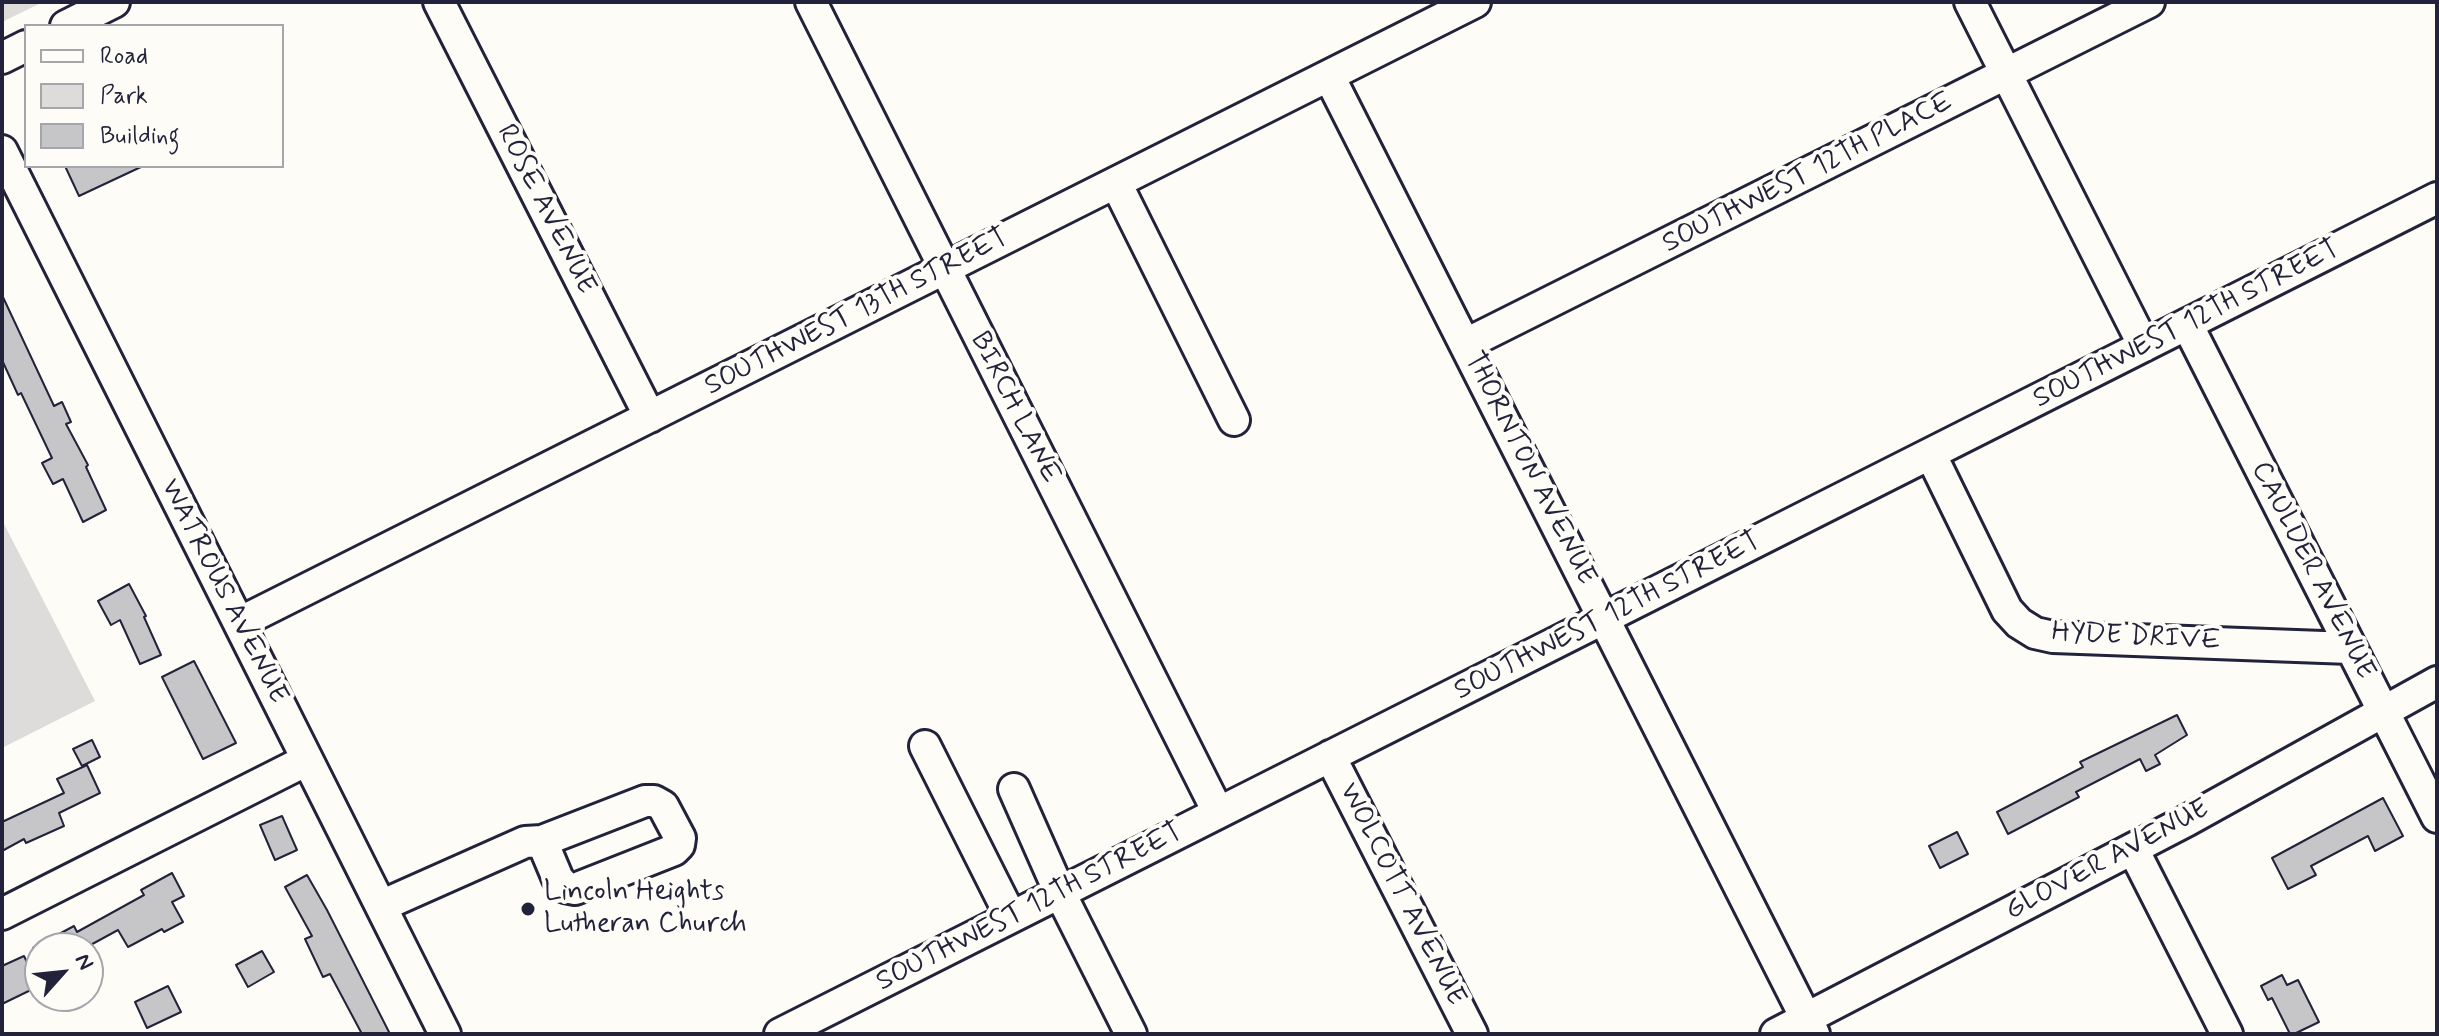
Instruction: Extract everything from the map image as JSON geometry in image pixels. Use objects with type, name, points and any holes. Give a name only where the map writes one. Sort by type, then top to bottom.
[{"type":"street","points":[[70,24],[114,2]]},
{"type":"street","name":"ROSE AVENUE","points":[[439,2],[650,417]]},
{"type":"street","name":"BIRCH LANE","points":[[811,2],[1218,812]]},
{"type":"street","name":"SOUTHWEST 13TH STREET","points":[[239,623],[1475,2]]},
{"type":"street","points":[[1970,2],[2144,346]]},
{"type":"street","name":"SOUTHWEST 12TH PLACE","points":[[1466,344],[2149,2]]},
{"type":"street","points":[[2,58],[24,47]]},
{"type":"street","name":"THORNTON AVENUE","points":[[1329,76],[1810,1026]]},
{"type":"street","name":"WATROUS AVENUE","points":[[2,151],[445,1034]]},
{"type":"street","points":[[1116,183],[1234,420]]},
{"type":"street","name":"SOUTHWEST 12TH STREET","points":[[787,1032],[2437,198]]},
{"type":"street","name":"CAULDER AVENUE","points":[[2187,324],[2437,817]]},
{"type":"street","name":"HYDE DRIVE","points":[[1931,455],[2007,610],[2019,623],[2035,633],[2053,637],[2350,648]]},
{"type":"street","name":"GLOVER AVENUE","points":[[1776,1034],[1810,1026],[2437,682]]},
{"type":"street","points":[[925,746],[1011,917]]},
{"type":"street","name":"WOLCOTT AVENUE","points":[[1330,756],[1472,1034]]},
{"type":"street","points":[[2,914],[307,760]]},
{"type":"street","points":[[1014,789],[1060,893],[1131,1034]]},
{"type":"street","points":[[381,906],[525,842],[542,841]]},
{"type":"street","points":[[2133,849],[2227,1034]]},
{"type":"green space","points":[[2,2],[43,2],[2,22]]},
{"type":"green space","points":[[2,520],[95,701],[2,748]]},
{"type":"building","points":[[66,168],[139,168],[79,196]]},
{"type":"building","points":[[2,295],[54,406],[62,402],[71,422],[66,424],[88,465],[86,467],[106,510],[83,522],[63,479],[53,484],[42,463],[52,458],[2,360]]},
{"type":"building","points":[[129,584],[161,655],[140,664],[120,620],[111,625],[98,601]]},
{"type":"building","points":[[194,661],[236,743],[203,759],[162,677]]},
{"type":"building","points":[[2177,715],[2187,735],[2155,755],[2160,764],[2146,771],[2140,759],[2076,792],[2079,797],[2008,834],[1997,812],[2083,767],[2080,762]]},
{"type":"building","points":[[92,740],[100,757],[82,766],[73,749]]},
{"type":"building","points":[[87,765],[100,793],[59,813],[64,826],[26,843],[24,839],[2,851],[2,822],[64,793],[57,779]]},
{"type":"building","points":[[2383,798],[2403,836],[2375,851],[2368,836],[2311,866],[2316,875],[2288,889],[2272,858]]},
{"type":"building","points":[[282,816],[297,850],[275,860],[260,825]]},
{"type":"building","points":[[1957,832],[1968,854],[1940,868],[1929,846]]},
{"type":"building","points":[[172,873],[184,896],[172,902],[183,922],[128,947],[118,930],[104,938],[104,932],[77,932],[144,895],[141,890]]},
{"type":"building","points":[[307,875],[390,1034],[362,1034],[330,974],[323,977],[305,939],[312,936],[285,887]]},
{"type":"building","points":[[74,926],[77,932],[63,932]]},
{"type":"building","points":[[262,951],[274,972],[248,987],[236,965]]},
{"type":"building","points":[[24,956],[24,993],[2,1004],[2,966]]},
{"type":"building","points":[[2282,975],[2287,985],[2298,980],[2319,1022],[2294,1034],[2290,1034],[2272,998],[2268,1000],[2261,986]]},
{"type":"building","points":[[168,986],[181,1012],[147,1028],[135,1002]]},
{"type":"place","name":"Lincoln Heights Lutheran Church","points":[[528,909]]}]
